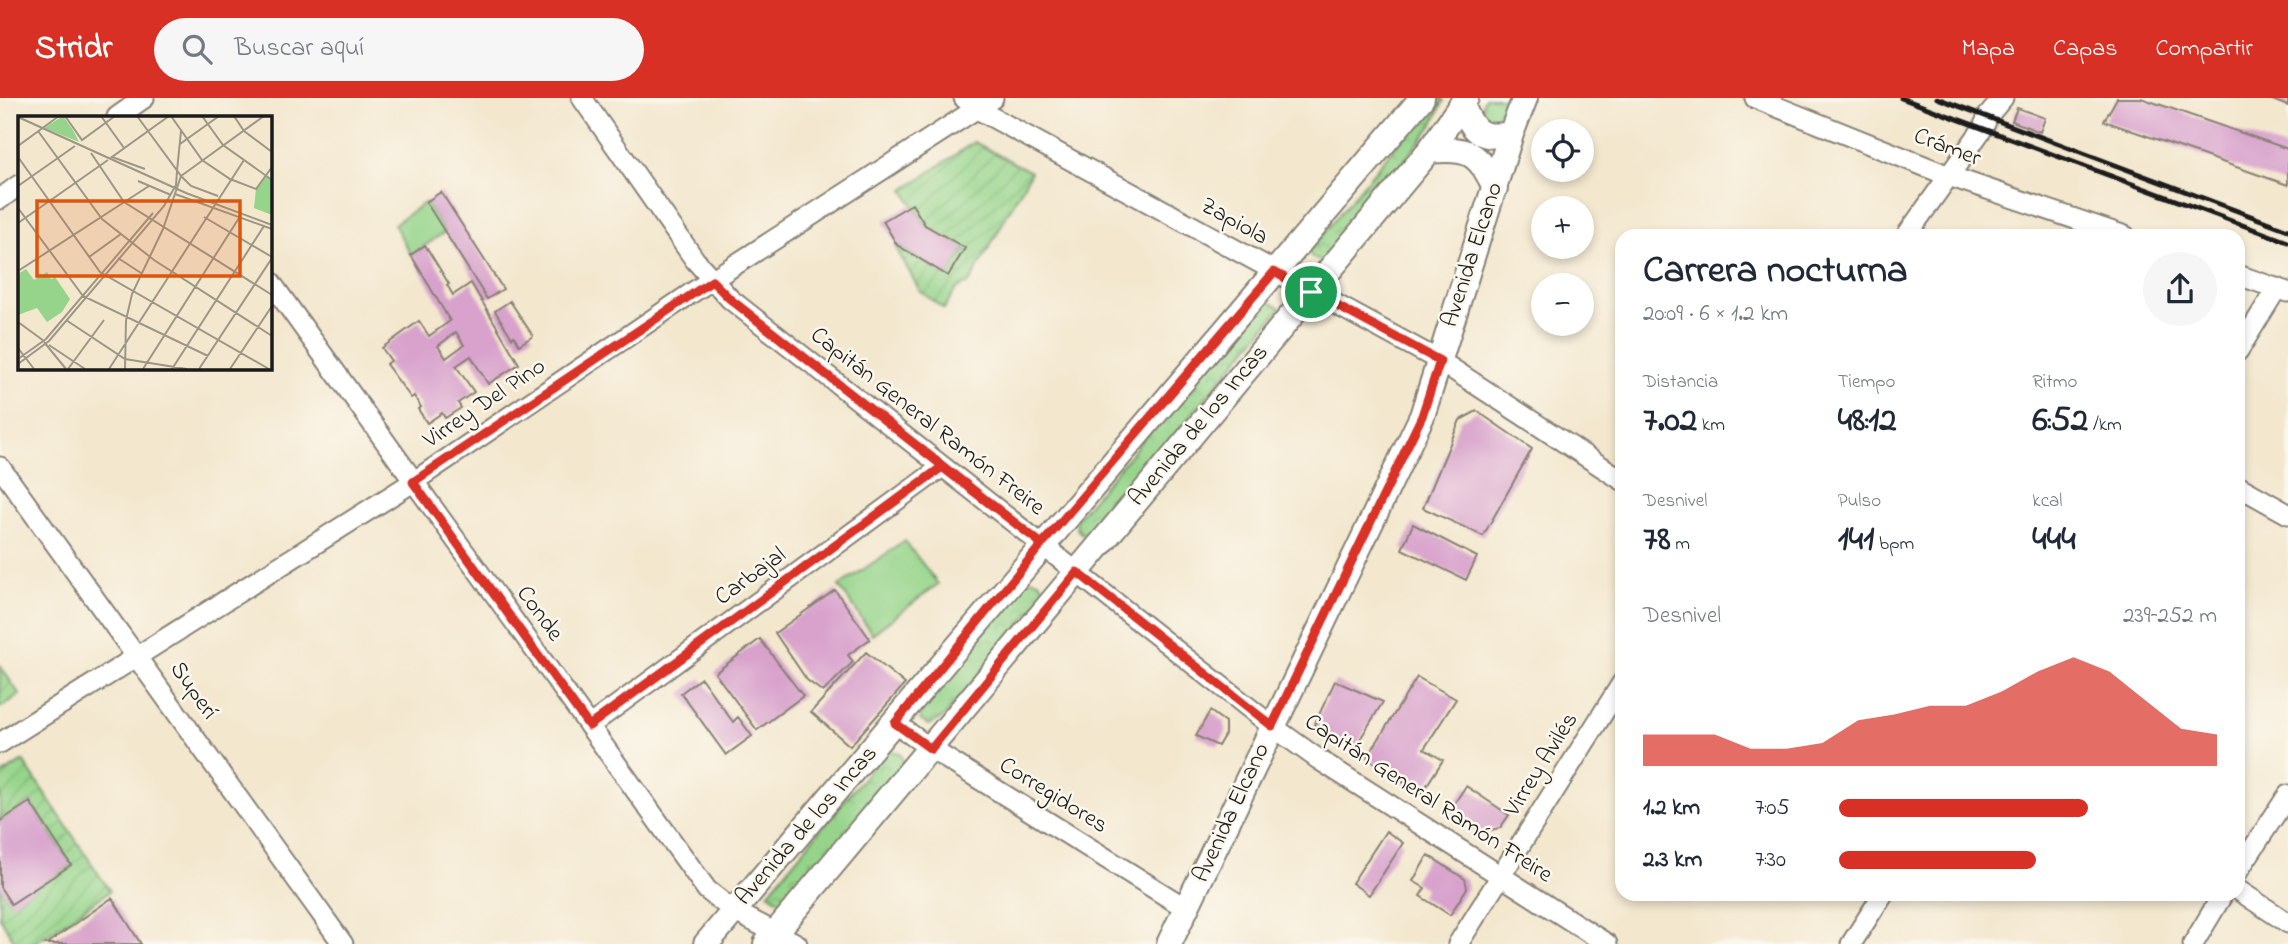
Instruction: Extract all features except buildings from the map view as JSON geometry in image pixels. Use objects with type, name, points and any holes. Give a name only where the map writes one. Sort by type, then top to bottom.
[{"type":"main road","name":"Avenida de los Incas","points":[[706,944],[1422,98]]},
{"type":"main road","name":"Avenida Elcano","points":[[1169,944],[1416,429],[1525,98]]},
{"type":"main road","name":"Avenida de los Incas","points":[[780,940],[931,749],[1429,151],[1464,101]]},
{"type":"main road","points":[[1464,101],[1470,124],[1479,133],[1492,137],[1511,134]]},
{"type":"main road","points":[[1429,151],[1462,150],[1476,158],[1488,172],[1495,188]]},
{"type":"street","name":"Capitán General Ramón Freire","points":[[582,98],[695,260],[730,299],[1272,726],[1318,759],[1606,944]]},
{"type":"street","name":"Crámer","points":[[1755,98],[1949,176],[2104,229]]},
{"type":"street","points":[[1911,229],[2003,98]]},
{"type":"street","points":[[118,116],[141,99],[152,116]]},
{"type":"street","name":"Virrey Del Pino","points":[[0,743],[413,482],[978,102]]},
{"type":"street","name":"Zapiola","points":[[978,102],[1274,272],[1440,361],[1615,475]]},
{"type":"street","points":[[0,199],[18,186]]},
{"type":"street","points":[[2245,277],[2282,290],[2245,341]]},
{"type":"street","name":"Conde","points":[[271,282],[707,890],[780,940]]},
{"type":"street","name":"Superí","points":[[0,467],[343,944]]},
{"type":"street","name":"Carbajal","points":[[589,726],[942,467]]},
{"type":"street","points":[[2245,490],[2288,514]]},
{"type":"street","name":"Virrey Avilés","points":[[1458,944],[1615,694]]},
{"type":"street","name":"Corregidores","points":[[895,723],[931,749],[1187,909]]},
{"type":"street","points":[[2245,860],[2288,795]]},
{"type":"street","points":[[2245,895],[2288,923]]},
{"type":"street","points":[[1851,944],[1879,901]]},
{"type":"street","points":[[2193,944],[2219,901]]},
{"type":"green space","points":[[1438,98],[1444,100],[1432,126],[1323,262],[1312,258],[1309,251],[1425,110]]},
{"type":"green space","points":[[1485,98],[1506,98],[1494,121],[1488,123],[1481,111]]},
{"type":"green space","points":[[974,142],[1031,172],[970,282],[956,289],[944,309],[920,291],[896,248],[897,245],[947,276],[965,248],[925,225],[904,190]]},
{"type":"green space","points":[[426,202],[445,232],[411,255],[394,224]]},
{"type":"green space","points":[[1262,298],[1281,308],[1091,534],[1082,534],[1077,529],[1076,519]]},
{"type":"green space","points":[[905,541],[938,584],[872,634],[839,586]]},
{"type":"green space","points":[[1033,579],[1045,588],[1044,595],[944,717],[929,725],[920,720],[920,711],[1024,582]]},
{"type":"green space","points":[[0,666],[20,695],[0,708]]},
{"type":"green space","points":[[886,750],[900,753],[905,765],[786,905],[768,893]]},
{"type":"green space","points":[[23,761],[110,891],[33,944],[16,944],[0,918],[0,887],[11,903],[71,865],[30,802],[0,821],[0,776]]},
{"type":"railway","points":[[1901,98],[2288,242]]},
{"type":"railway","points":[[1937,98],[2288,230]]},
{"type":"route","points":[[1311,292],[1274,272],[1042,544],[730,299],[712,281],[413,482],[589,726],[942,467],[1042,544],[895,723],[931,749],[1077,572],[1272,726],[1422,416],[1440,361],[1311,292]]}]
